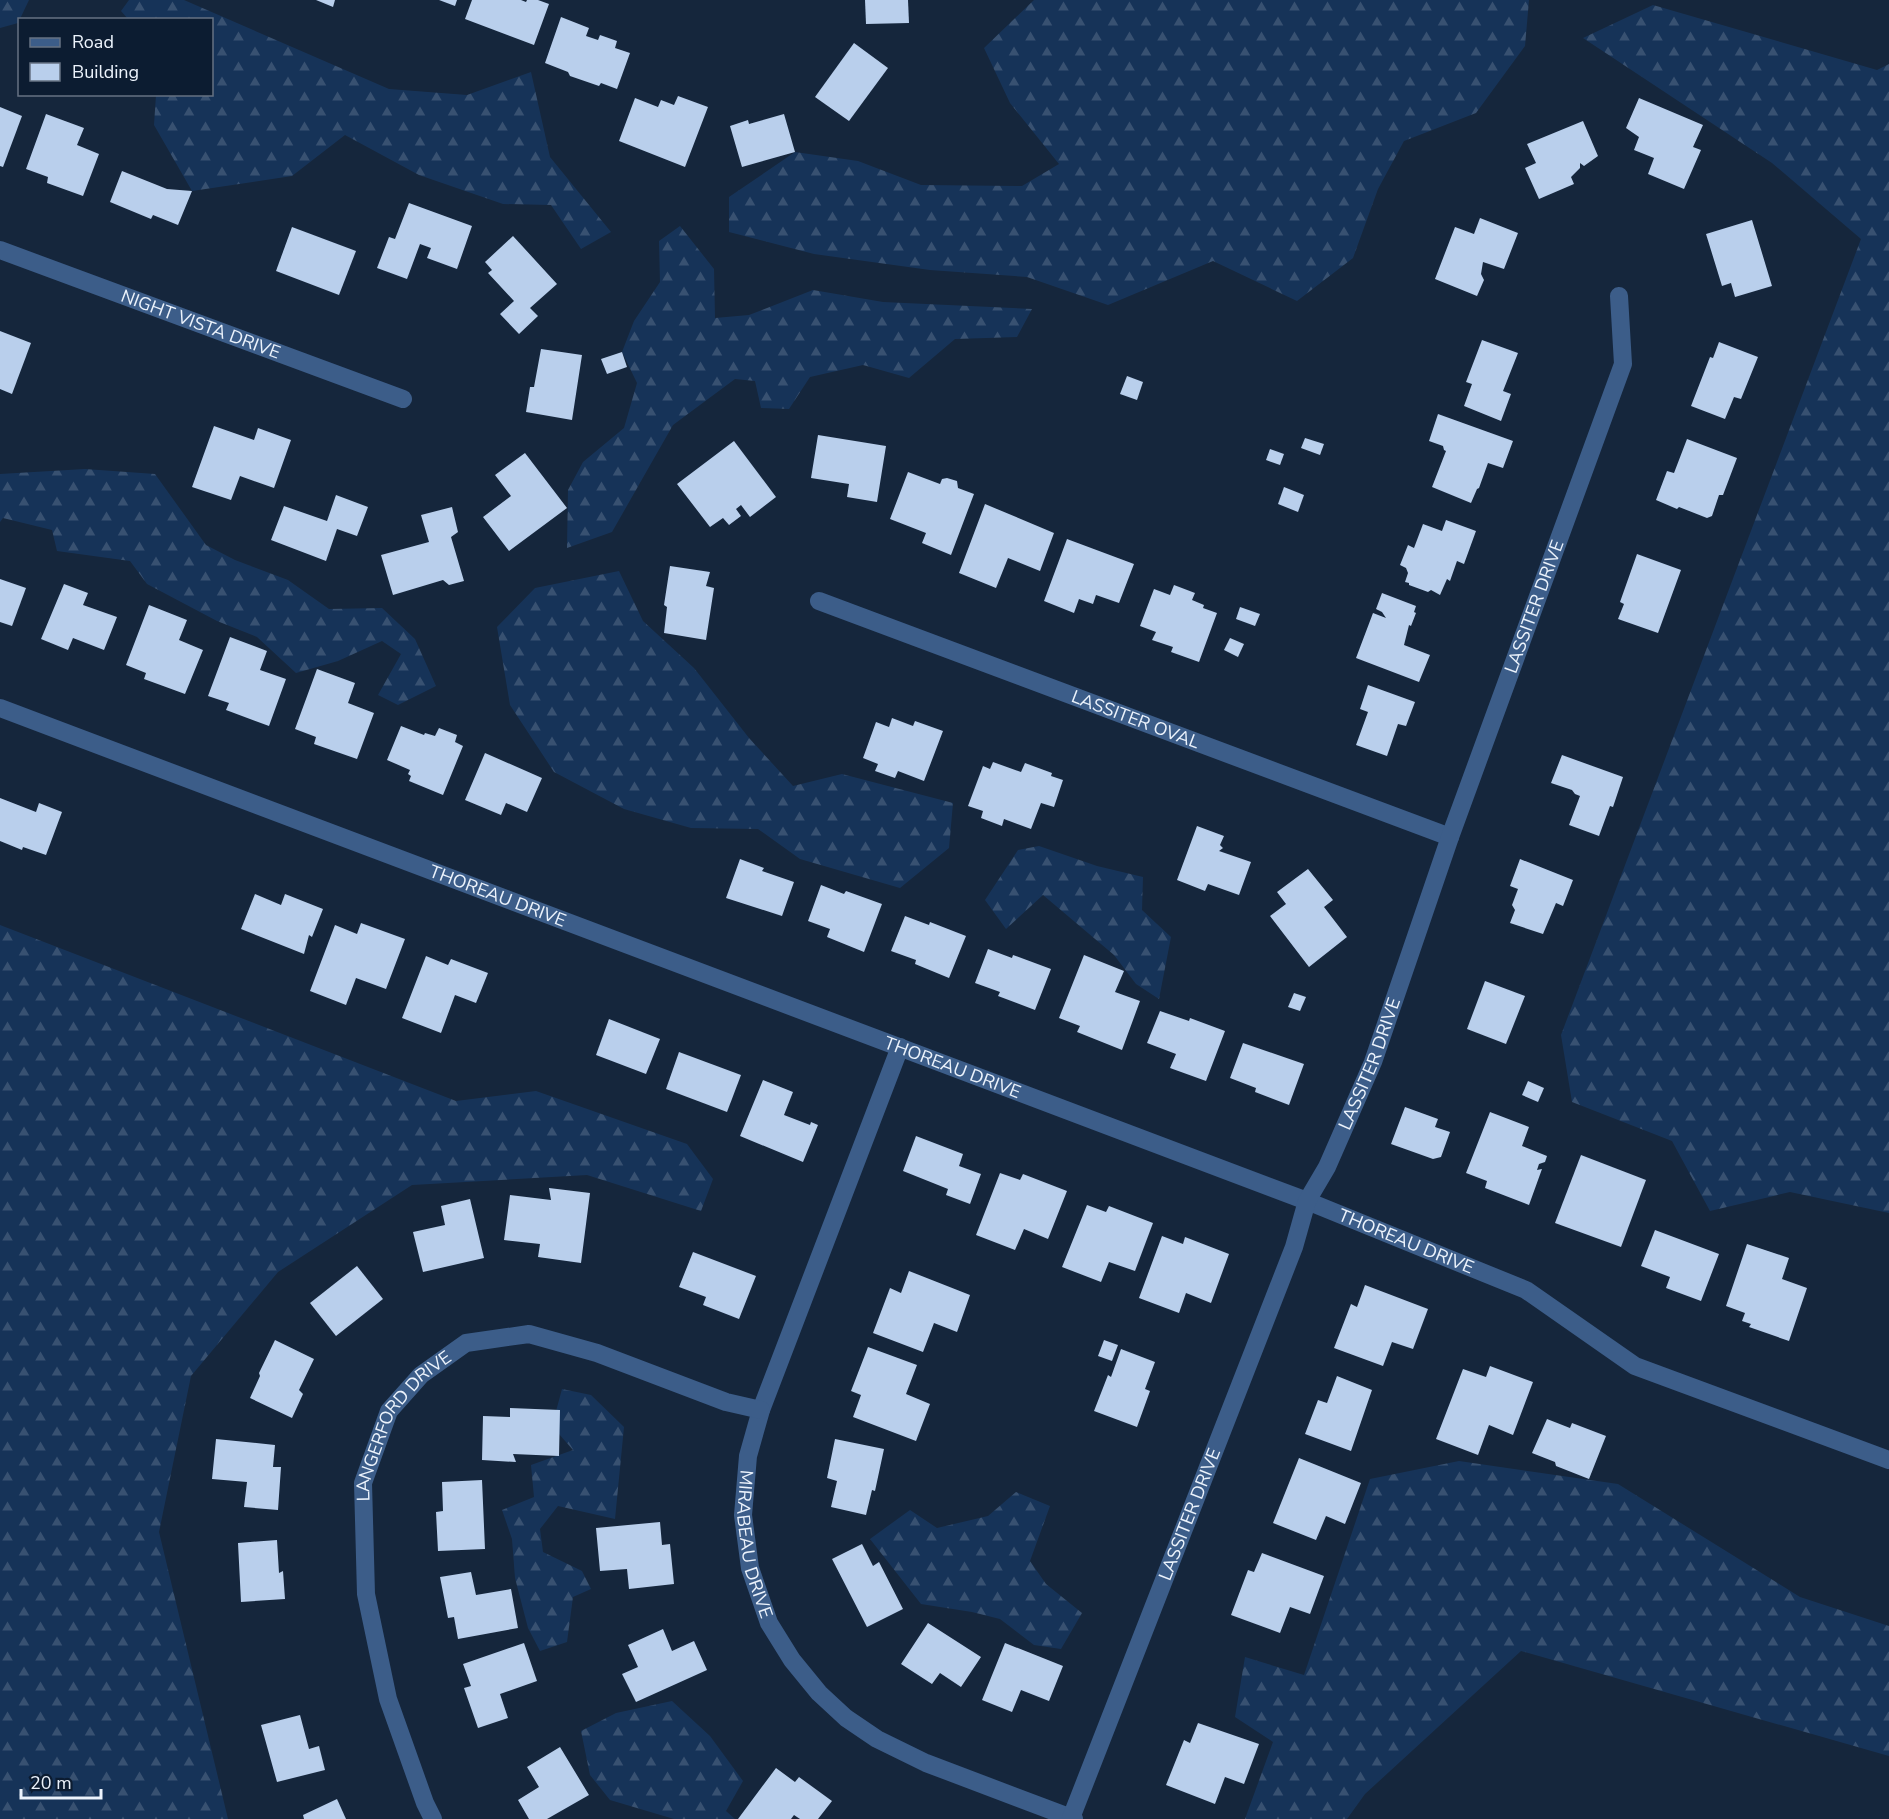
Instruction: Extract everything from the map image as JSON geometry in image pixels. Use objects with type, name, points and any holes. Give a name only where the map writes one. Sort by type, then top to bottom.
[{"type":"street","name":"NIGHT VISTA DRIVE","points":[[0,250],[403,399]]},
{"type":"street","name":"LASSITER DRIVE","points":[[1073,1818],[1294,1246],[1307,1201],[1327,1167],[1372,1062],[1450,837],[1623,364],[1619,296]]},
{"type":"street","name":"LASSITER OVAL","points":[[819,601],[1450,837]]},
{"type":"street","name":"THOREAU DRIVE","points":[[0,708],[1307,1201],[1527,1290],[1635,1366],[1889,1460]]},
{"type":"street","name":"MIRABEAU DRIVE","points":[[900,1047],[761,1410],[748,1456],[743,1515],[750,1568],[769,1623],[792,1660],[819,1693],[846,1718],[877,1739],[926,1763],[1073,1818]]},
{"type":"street","name":"LANGERFORD DRIVE","points":[[433,1819],[425,1803],[388,1699],[366,1594],[363,1484],[389,1411],[421,1375],[466,1343],[529,1334],[597,1353],[726,1402],[761,1410]]},
{"type":"green space","points":[[0,0],[29,0],[20,18],[18,18],[18,23],[0,28]]},
{"type":"green space","points":[[129,0],[184,0],[389,89],[467,95],[531,72],[550,157],[611,232],[581,249],[551,205],[503,204],[419,175],[345,135],[292,176],[192,191],[154,125],[156,96],[213,96],[213,18],[127,18],[121,11]]},
{"type":"green space","points":[[1034,0],[1529,0],[1525,46],[1476,113],[1404,141],[1378,189],[1353,258],[1297,301],[1213,261],[1108,305],[1027,277],[930,270],[814,254],[729,232],[729,197],[795,152],[858,161],[921,185],[1022,186],[1059,164],[1010,103],[984,48]]},
{"type":"green space","points":[[1653,5],[1877,70],[1889,64],[1889,1213],[1790,1192],[1710,1211],[1672,1141],[1572,1102],[1561,1035],[1861,239],[1772,163],[1583,38]]},
{"type":"green space","points":[[680,226],[714,269],[715,318],[749,315],[813,290],[883,302],[1032,309],[1017,337],[955,339],[909,378],[863,365],[810,377],[789,409],[761,408],[755,381],[735,379],[673,425],[612,532],[567,548],[568,490],[583,462],[624,428],[637,383],[622,352],[634,321],[660,282],[659,241]]},
{"type":"green space","points":[[85,469],[155,474],[206,545],[235,560],[288,580],[329,609],[382,608],[415,639],[436,686],[398,705],[378,695],[401,654],[382,641],[338,661],[296,673],[257,637],[217,621],[147,584],[130,561],[57,551],[52,530],[3,518],[0,522],[0,474]]},
{"type":"green space","points":[[619,571],[643,621],[694,668],[749,738],[793,786],[842,774],[953,803],[949,848],[900,888],[800,859],[758,829],[691,828],[624,809],[554,772],[510,705],[497,627],[535,588]]},
{"type":"green space","points":[[1039,846],[1097,866],[1143,877],[1142,910],[1171,937],[1159,999],[1136,984],[1114,955],[1043,895],[1006,929],[985,900],[1018,850]]},
{"type":"green space","points":[[0,925],[456,1101],[536,1091],[687,1144],[713,1179],[701,1211],[587,1175],[412,1185],[278,1272],[191,1376],[159,1532],[228,1819],[0,1819]]},
{"type":"green space","points":[[562,1389],[591,1395],[624,1427],[615,1519],[558,1506],[540,1529],[543,1552],[582,1571],[591,1589],[573,1597],[567,1642],[540,1651],[528,1628],[515,1578],[512,1539],[502,1510],[534,1497],[531,1465],[573,1450],[552,1426]]},
{"type":"green space","points":[[1459,1461],[1618,1484],[1800,1597],[1889,1626],[1889,1756],[1521,1651],[1365,1794],[1347,1819],[1245,1819],[1273,1742],[1235,1717],[1245,1657],[1304,1675],[1370,1479]]},
{"type":"green space","points":[[1016,1492],[1050,1506],[1030,1561],[1046,1584],[1082,1613],[1061,1649],[1034,1645],[1000,1619],[921,1604],[870,1539],[910,1510],[937,1528],[988,1516]]},
{"type":"green space","points":[[672,1701],[710,1736],[743,1781],[726,1811],[735,1819],[674,1819],[610,1800],[590,1775],[581,1731],[616,1713]]},
{"type":"building","points":[[316,0],[335,0],[333,7]]},
{"type":"building","points":[[439,0],[457,0],[455,6]]},
{"type":"building","points":[[472,0],[521,0],[526,2],[527,0],[538,0],[549,4],[534,45],[465,19]]},
{"type":"building","points":[[865,0],[908,0],[909,23],[866,24]]},
{"type":"building","points":[[561,17],[589,28],[586,36],[598,40],[600,35],[617,41],[615,48],[630,53],[617,89],[601,83],[599,86],[570,76],[568,72],[545,63]]},
{"type":"building","points":[[854,43],[888,68],[849,121],[815,97]]},
{"type":"building","points":[[678,96],[708,107],[685,167],[619,141],[635,98],[658,107],[661,100],[674,105]]},
{"type":"building","points":[[1639,98],[1703,125],[1693,147],[1701,150],[1684,189],[1648,174],[1654,158],[1634,150],[1639,137],[1626,128]]},
{"type":"building","points":[[0,107],[22,116],[3,167],[0,166]]},
{"type":"building","points":[[46,114],[84,128],[77,145],[99,154],[83,196],[47,183],[48,177],[26,169]]},
{"type":"building","points":[[784,114],[795,152],[742,167],[730,126],[748,120],[749,124]]},
{"type":"building","points":[[1583,121],[1598,156],[1584,166],[1580,163],[1580,168],[1571,177],[1574,184],[1539,199],[1525,168],[1536,163],[1527,144]]},
{"type":"building","points":[[122,171],[167,189],[192,191],[178,225],[153,215],[151,219],[110,202]]},
{"type":"building","points":[[409,203],[472,226],[457,269],[427,258],[431,248],[420,244],[407,279],[377,268],[389,237],[395,239]]},
{"type":"building","points":[[1480,218],[1518,233],[1504,269],[1483,262],[1481,274],[1484,280],[1477,296],[1435,279],[1455,227],[1474,234]]},
{"type":"building","points":[[1752,220],[1772,286],[1735,297],[1731,283],[1722,286],[1706,234]]},
{"type":"building","points":[[292,227],[356,251],[339,295],[276,271]]},
{"type":"building","points":[[513,236],[557,284],[530,308],[538,316],[519,334],[500,314],[514,301],[488,273],[492,270],[485,262]]},
{"type":"building","points":[[0,331],[31,343],[12,394],[0,389]]},
{"type":"building","points":[[1482,340],[1518,353],[1503,391],[1511,394],[1501,421],[1464,406],[1472,384],[1466,382]]},
{"type":"building","points":[[1719,342],[1758,357],[1741,399],[1734,397],[1725,419],[1691,406],[1710,357],[1713,358]]},
{"type":"building","points":[[541,349],[582,355],[572,420],[526,412],[530,387],[534,387]]},
{"type":"building","points":[[622,352],[627,367],[607,374],[601,359]]},
{"type":"building","points":[[1127,376],[1143,382],[1137,400],[1120,394]]},
{"type":"building","points":[[1438,414],[1513,441],[1503,468],[1488,463],[1471,503],[1432,487],[1446,451],[1443,446],[1429,441]]},
{"type":"building","points":[[214,426],[254,440],[258,428],[291,440],[274,488],[240,476],[231,500],[192,487]]},
{"type":"building","points":[[818,435],[886,446],[877,502],[847,497],[849,484],[811,478]]},
{"type":"building","points":[[1305,438],[1324,444],[1320,455],[1301,448]]},
{"type":"building","points":[[1687,439],[1737,458],[1723,495],[1719,495],[1712,516],[1707,518],[1656,500],[1667,471],[1674,473]]},
{"type":"building","points":[[734,441],[776,497],[750,517],[741,505],[736,509],[741,516],[729,525],[723,518],[710,527],[677,484]]},
{"type":"building","points":[[1270,449],[1284,454],[1280,465],[1266,460]]},
{"type":"building","points":[[525,453],[567,508],[509,551],[483,517],[511,496],[495,475]]},
{"type":"building","points":[[908,472],[940,484],[942,479],[947,478],[957,481],[958,488],[974,494],[951,555],[922,543],[926,533],[890,519]]},
{"type":"building","points":[[1284,487],[1304,495],[1298,512],[1278,504]]},
{"type":"building","points":[[336,495],[368,507],[357,536],[337,529],[326,561],[271,540],[284,506],[327,521]]},
{"type":"building","points":[[985,504],[1054,533],[1040,571],[1008,558],[996,588],[959,573]]},
{"type":"building","points":[[452,507],[458,532],[451,537],[464,581],[449,585],[443,580],[393,595],[381,555],[429,542],[421,515]]},
{"type":"building","points":[[1446,520],[1476,531],[1464,564],[1457,561],[1450,581],[1447,579],[1440,595],[1405,582],[1408,573],[1406,568],[1400,565],[1408,545],[1414,548],[1423,524],[1442,531]]},
{"type":"building","points":[[1067,539],[1134,564],[1119,603],[1096,595],[1093,604],[1079,599],[1074,613],[1044,601]]},
{"type":"building","points":[[1637,554],[1681,570],[1658,633],[1618,619],[1624,604],[1620,602]]},
{"type":"building","points":[[670,566],[710,572],[706,586],[714,588],[706,640],[664,633],[667,607],[664,605]]},
{"type":"building","points":[[0,579],[26,588],[12,626],[0,622]]},
{"type":"building","points":[[64,584],[88,593],[83,605],[117,617],[104,650],[73,638],[68,650],[41,639]]},
{"type":"building","points":[[1174,585],[1195,593],[1192,600],[1204,605],[1203,608],[1217,613],[1199,662],[1171,652],[1173,647],[1152,640],[1156,632],[1140,626],[1154,589],[1170,595]]},
{"type":"building","points":[[1382,593],[1416,606],[1414,612],[1416,613],[1411,626],[1409,625],[1404,645],[1430,655],[1419,682],[1356,658],[1373,613],[1386,618],[1376,609]]},
{"type":"building","points":[[149,605],[187,620],[179,640],[203,650],[185,694],[144,679],[146,673],[126,665]]},
{"type":"building","points":[[1240,607],[1260,614],[1255,626],[1236,619]]},
{"type":"building","points":[[230,637],[267,651],[260,670],[286,679],[269,726],[226,710],[229,703],[208,696]]},
{"type":"building","points":[[1230,638],[1244,644],[1238,657],[1224,650]]},
{"type":"building","points":[[317,669],[355,683],[348,703],[374,713],[357,759],[314,744],[316,737],[295,729]]},
{"type":"building","points":[[1368,685],[1415,702],[1406,726],[1398,724],[1387,756],[1356,745],[1368,712],[1360,709]]},
{"type":"building","points":[[892,718],[913,726],[915,721],[943,731],[924,781],[898,771],[895,778],[875,771],[878,764],[863,758],[876,722],[889,727]]},
{"type":"building","points":[[401,726],[424,735],[425,733],[435,736],[439,728],[457,735],[455,742],[463,746],[443,795],[409,781],[410,770],[387,760]]},
{"type":"building","points":[[485,753],[542,778],[527,812],[506,803],[501,815],[465,800]]},
{"type":"building","points":[[1562,755],[1623,777],[1613,807],[1610,806],[1599,836],[1569,825],[1580,796],[1572,790],[1551,783]]},
{"type":"building","points":[[993,762],[1021,772],[1025,763],[1052,773],[1051,776],[1063,780],[1054,807],[1041,803],[1031,829],[1004,819],[1002,826],[981,818],[983,811],[968,806],[983,766],[990,769]]},
{"type":"building","points":[[0,798],[36,812],[39,803],[62,812],[46,855],[23,847],[22,850],[0,841]]},
{"type":"building","points":[[1197,826],[1224,836],[1220,845],[1223,848],[1219,851],[1251,862],[1239,895],[1208,884],[1205,891],[1177,880]]},
{"type":"building","points":[[740,859],[764,868],[762,871],[794,882],[782,916],[726,898]]},
{"type":"building","points":[[1520,859],[1573,880],[1563,906],[1556,903],[1543,934],[1510,923],[1515,910],[1512,905],[1518,889],[1510,886]]},
{"type":"building","points":[[1308,869],[1333,900],[1324,907],[1347,937],[1309,967],[1270,916],[1286,904],[1277,892]]},
{"type":"building","points":[[821,885],[882,904],[864,952],[827,937],[830,929],[808,921]]},
{"type":"building","points":[[255,894],[281,905],[285,894],[323,909],[312,937],[309,935],[304,954],[241,929]]},
{"type":"building","points":[[905,916],[929,925],[930,922],[966,936],[949,978],[915,964],[916,960],[891,951]]},
{"type":"building","points":[[361,923],[405,939],[386,989],[356,978],[346,1005],[310,991],[335,925],[357,934]]},
{"type":"building","points":[[988,949],[1012,958],[1013,955],[1051,969],[1035,1010],[998,996],[1000,992],[975,983]]},
{"type":"building","points":[[1084,955],[1124,971],[1115,992],[1140,1001],[1122,1050],[1077,1032],[1080,1026],[1059,1018]]},
{"type":"building","points":[[426,956],[448,965],[451,959],[488,973],[476,1003],[455,995],[441,1033],[402,1018]]},
{"type":"building","points":[[1485,981],[1525,996],[1506,1044],[1467,1029]]},
{"type":"building","points":[[1294,993],[1306,997],[1300,1011],[1288,1007]]},
{"type":"building","points":[[1160,1011],[1189,1021],[1190,1018],[1225,1031],[1206,1081],[1170,1068],[1176,1054],[1147,1043]]},
{"type":"building","points":[[609,1019],[660,1039],[646,1074],[596,1055]]},
{"type":"building","points":[[1243,1043],[1304,1064],[1289,1105],[1255,1092],[1256,1088],[1230,1078]]},
{"type":"building","points":[[679,1052],[741,1075],[727,1112],[666,1089]]},
{"type":"building","points":[[763,1080],[793,1092],[784,1115],[810,1125],[811,1122],[818,1125],[803,1162],[740,1136]]},
{"type":"building","points":[[1528,1081],[1544,1088],[1538,1102],[1522,1095]]},
{"type":"building","points":[[1405,1107],[1438,1119],[1435,1127],[1450,1132],[1441,1157],[1433,1159],[1391,1144]]},
{"type":"building","points":[[1490,1112],[1529,1127],[1522,1146],[1547,1156],[1545,1162],[1539,1164],[1537,1170],[1542,1169],[1529,1205],[1485,1188],[1487,1181],[1466,1173]]},
{"type":"building","points":[[916,1136],[963,1154],[959,1166],[981,1174],[970,1204],[946,1195],[948,1189],[903,1171]]},
{"type":"building","points":[[1581,1155],[1646,1180],[1621,1247],[1555,1223]]},
{"type":"building","points":[[1000,1173],[1020,1180],[1023,1174],[1067,1191],[1048,1239],[1024,1229],[1015,1250],[976,1235]]},
{"type":"building","points":[[549,1188],[590,1193],[581,1263],[538,1257],[540,1244],[504,1240],[510,1195],[551,1200]]},
{"type":"building","points":[[470,1199],[484,1258],[423,1272],[413,1232],[445,1225],[441,1206]]},
{"type":"building","points":[[1087,1205],[1106,1212],[1109,1206],[1153,1223],[1135,1271],[1109,1262],[1101,1282],[1062,1267]]},
{"type":"building","points":[[1655,1230],[1719,1254],[1701,1301],[1666,1288],[1670,1277],[1641,1266]]},
{"type":"building","points":[[1162,1236],[1183,1244],[1185,1237],[1229,1254],[1211,1303],[1186,1293],[1179,1313],[1139,1298]]},
{"type":"building","points":[[1747,1244],[1789,1258],[1782,1279],[1807,1288],[1789,1341],[1749,1327],[1751,1324],[1742,1321],[1745,1313],[1726,1306]]},
{"type":"building","points":[[693,1252],[756,1276],[739,1319],[703,1305],[706,1297],[679,1287]]},
{"type":"building","points":[[357,1266],[383,1299],[336,1336],[310,1303]]},
{"type":"building","points":[[909,1271],[970,1295],[957,1332],[934,1323],[923,1352],[873,1333],[890,1288],[901,1293]]},
{"type":"building","points":[[1365,1285],[1428,1309],[1413,1349],[1392,1342],[1383,1366],[1334,1348],[1351,1304],[1357,1307]]},
{"type":"building","points":[[275,1340],[314,1359],[299,1390],[303,1394],[292,1418],[250,1398]]},
{"type":"building","points":[[1104,1340],[1118,1345],[1112,1361],[1098,1356]]},
{"type":"building","points":[[868,1347],[917,1365],[906,1394],[930,1404],[916,1441],[853,1417],[861,1395],[851,1391]]},
{"type":"building","points":[[1121,1349],[1155,1362],[1145,1389],[1150,1391],[1137,1427],[1094,1411],[1108,1375],[1111,1377]]},
{"type":"building","points":[[1490,1366],[1533,1382],[1513,1435],[1489,1425],[1478,1455],[1436,1439],[1463,1369],[1486,1377]]},
{"type":"building","points":[[1337,1376],[1372,1390],[1351,1451],[1305,1434],[1318,1400],[1327,1403]]},
{"type":"building","points":[[510,1408],[560,1410],[559,1456],[513,1454],[516,1462],[482,1460],[483,1416],[510,1417]]},
{"type":"building","points":[[1547,1419],[1570,1428],[1572,1423],[1606,1436],[1589,1479],[1556,1466],[1555,1462],[1532,1453]]},
{"type":"building","points":[[216,1439],[275,1445],[273,1467],[281,1467],[278,1510],[244,1507],[247,1482],[212,1479]]},
{"type":"building","points":[[835,1439],[884,1449],[875,1491],[872,1490],[866,1515],[831,1507],[837,1481],[827,1478]]},
{"type":"building","points":[[1299,1458],[1361,1483],[1345,1524],[1326,1516],[1316,1540],[1273,1523]]},
{"type":"building","points":[[482,1480],[485,1549],[438,1551],[436,1512],[443,1511],[442,1482]]},
{"type":"building","points":[[660,1522],[662,1545],[670,1544],[674,1584],[629,1589],[627,1569],[600,1571],[596,1528]]},
{"type":"building","points":[[277,1540],[279,1573],[283,1571],[285,1599],[241,1602],[238,1543]]},
{"type":"building","points":[[862,1544],[873,1566],[879,1562],[903,1609],[867,1627],[832,1559]]},
{"type":"building","points":[[1262,1553],[1324,1576],[1310,1614],[1290,1607],[1280,1633],[1231,1615],[1248,1570],[1254,1572]]},
{"type":"building","points":[[471,1572],[476,1595],[511,1589],[518,1628],[458,1639],[454,1617],[448,1618],[440,1577]]},
{"type":"building","points":[[928,1623],[981,1657],[961,1687],[940,1673],[932,1684],[901,1664]]},
{"type":"building","points":[[663,1629],[672,1651],[694,1641],[707,1670],[636,1702],[622,1674],[638,1667],[628,1645]]},
{"type":"building","points":[[524,1643],[537,1681],[500,1694],[508,1718],[478,1728],[464,1688],[471,1686],[463,1664]]},
{"type":"building","points":[[1005,1643],[1063,1666],[1049,1701],[1021,1690],[1012,1712],[982,1700]]},
{"type":"building","points":[[300,1715],[309,1749],[319,1746],[325,1770],[277,1782],[261,1725]]},
{"type":"building","points":[[1198,1723],[1259,1744],[1244,1784],[1225,1777],[1215,1804],[1166,1785],[1184,1740],[1190,1743]]},
{"type":"building","points":[[560,1747],[589,1795],[547,1819],[529,1819],[518,1800],[539,1787],[527,1767]]},
{"type":"building","points":[[776,1768],[795,1782],[799,1777],[832,1801],[818,1819],[800,1819],[794,1815],[791,1819],[738,1819]]},
{"type":"building","points":[[337,1799],[346,1819],[304,1819],[303,1815]]}]
